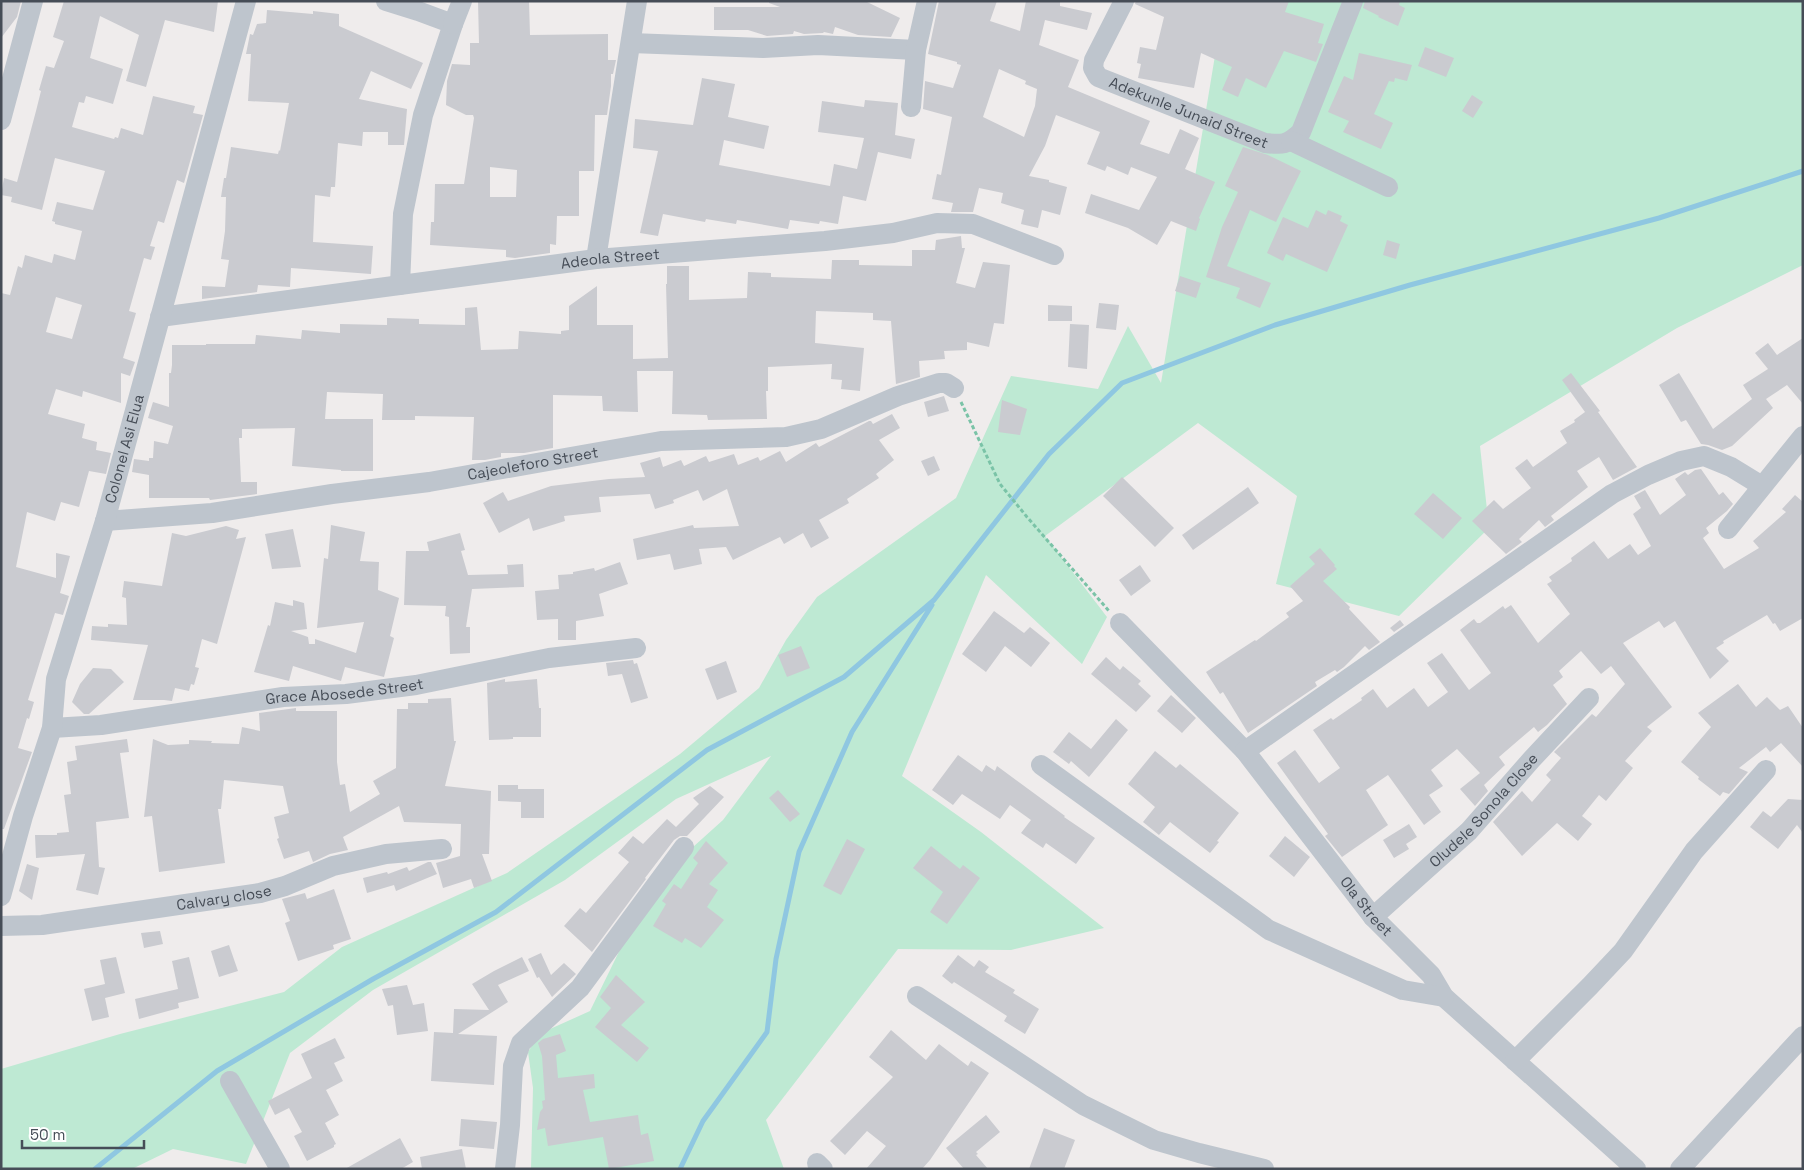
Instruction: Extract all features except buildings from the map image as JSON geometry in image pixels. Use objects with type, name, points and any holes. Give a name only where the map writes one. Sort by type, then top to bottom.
[{"type":"street","points":[[1,120],[11,49],[33,1]]},
{"type":"street","name":"Colonel Asi Elua","points":[[1,896],[23,816],[52,728],[56,679],[105,521],[246,1]]},
{"type":"street","points":[[386,1],[418,10],[453,24]]},
{"type":"street","points":[[400,285],[403,214],[423,114],[462,1]]},
{"type":"street","points":[[596,259],[637,1]]},
{"type":"street","points":[[911,107],[916,50],[926,1]]},
{"type":"street","name":"Adekunle Junaid Street","points":[[1124,1],[1094,60],[1093,68],[1098,77],[1265,143],[1280,145],[1296,137]]},
{"type":"street","points":[[1353,1],[1296,137],[1388,187]]},
{"type":"street","points":[[631,43],[762,48],[818,45],[916,50]]},
{"type":"street","name":"Adeola Street","points":[[160,317],[596,259],[825,241],[893,233],[938,223],[974,224],[1054,255]]},
{"type":"street","name":"Cajeoleforo Street","points":[[105,521],[212,513],[438,480],[662,441],[786,437],[821,429],[898,396],[939,384],[946,383],[954,388]]},
{"type":"street","points":[[1728,529],[1803,436]]},
{"type":"street","points":[[1245,751],[1612,494],[1648,475],[1681,461],[1704,456],[1731,468],[1762,486]]},
{"type":"street","name":"Ola Street","points":[[1120,623],[1245,751],[1373,916],[1431,975],[1444,997],[1636,1169]]},
{"type":"street","name":"Grace Abosede Street","points":[[52,728],[101,725],[283,697],[346,694],[408,686],[549,658],[636,648]]},
{"type":"street","name":"Oludele Sonola Close","points":[[1373,916],[1469,831],[1589,698]]},
{"type":"street","points":[[1041,765],[1269,930],[1403,990],[1444,997]]},
{"type":"street","points":[[1515,1061],[1623,951],[1694,851],[1766,770]]},
{"type":"street","points":[[505,1169],[510,1125],[513,1066],[521,1043],[580,988],[684,848]]},
{"type":"street","name":"Calvary close","points":[[1,926],[42,925],[260,893],[285,886],[333,866],[386,854],[442,849]]},
{"type":"street","points":[[917,996],[1083,1105],[1154,1140],[1264,1169]]},
{"type":"street","points":[[1680,1169],[1803,1036]]},
{"type":"street","points":[[230,1082],[280,1169]]},
{"type":"path","points":[[954,388],[1000,484],[1120,623]]},
{"type":"green space","points":[[1224,1],[1803,1],[1803,265],[1677,328],[1480,446],[1489,528],[1399,616],[1276,584],[1297,496],[1198,423],[1045,536],[1107,617],[1082,664],[986,575],[902,776],[981,832],[1104,928],[1011,950],[898,949],[766,1120],[784,1169],[531,1169],[533,1088],[528,1052],[539,1034],[590,1011],[632,925],[673,865],[723,820],[771,756],[676,799],[565,880],[373,990],[290,1053],[246,1164],[173,1149],[132,1169],[1,1169],[1,1069],[120,1034],[284,992],[342,947],[507,873],[680,754],[759,688],[786,640],[817,597],[956,498],[1011,376],[1098,389],[1128,326],[1161,383]]},
{"type":"waterway","points":[[95,1169],[217,1071],[373,979],[496,912],[707,750],[844,677],[934,600],[1049,454],[1122,383],[1275,325],[1410,285],[1659,218],[1803,171]]},
{"type":"waterway","points":[[680,1169],[703,1121],[767,1032],[776,959],[799,852],[852,732],[932,605]]}]
